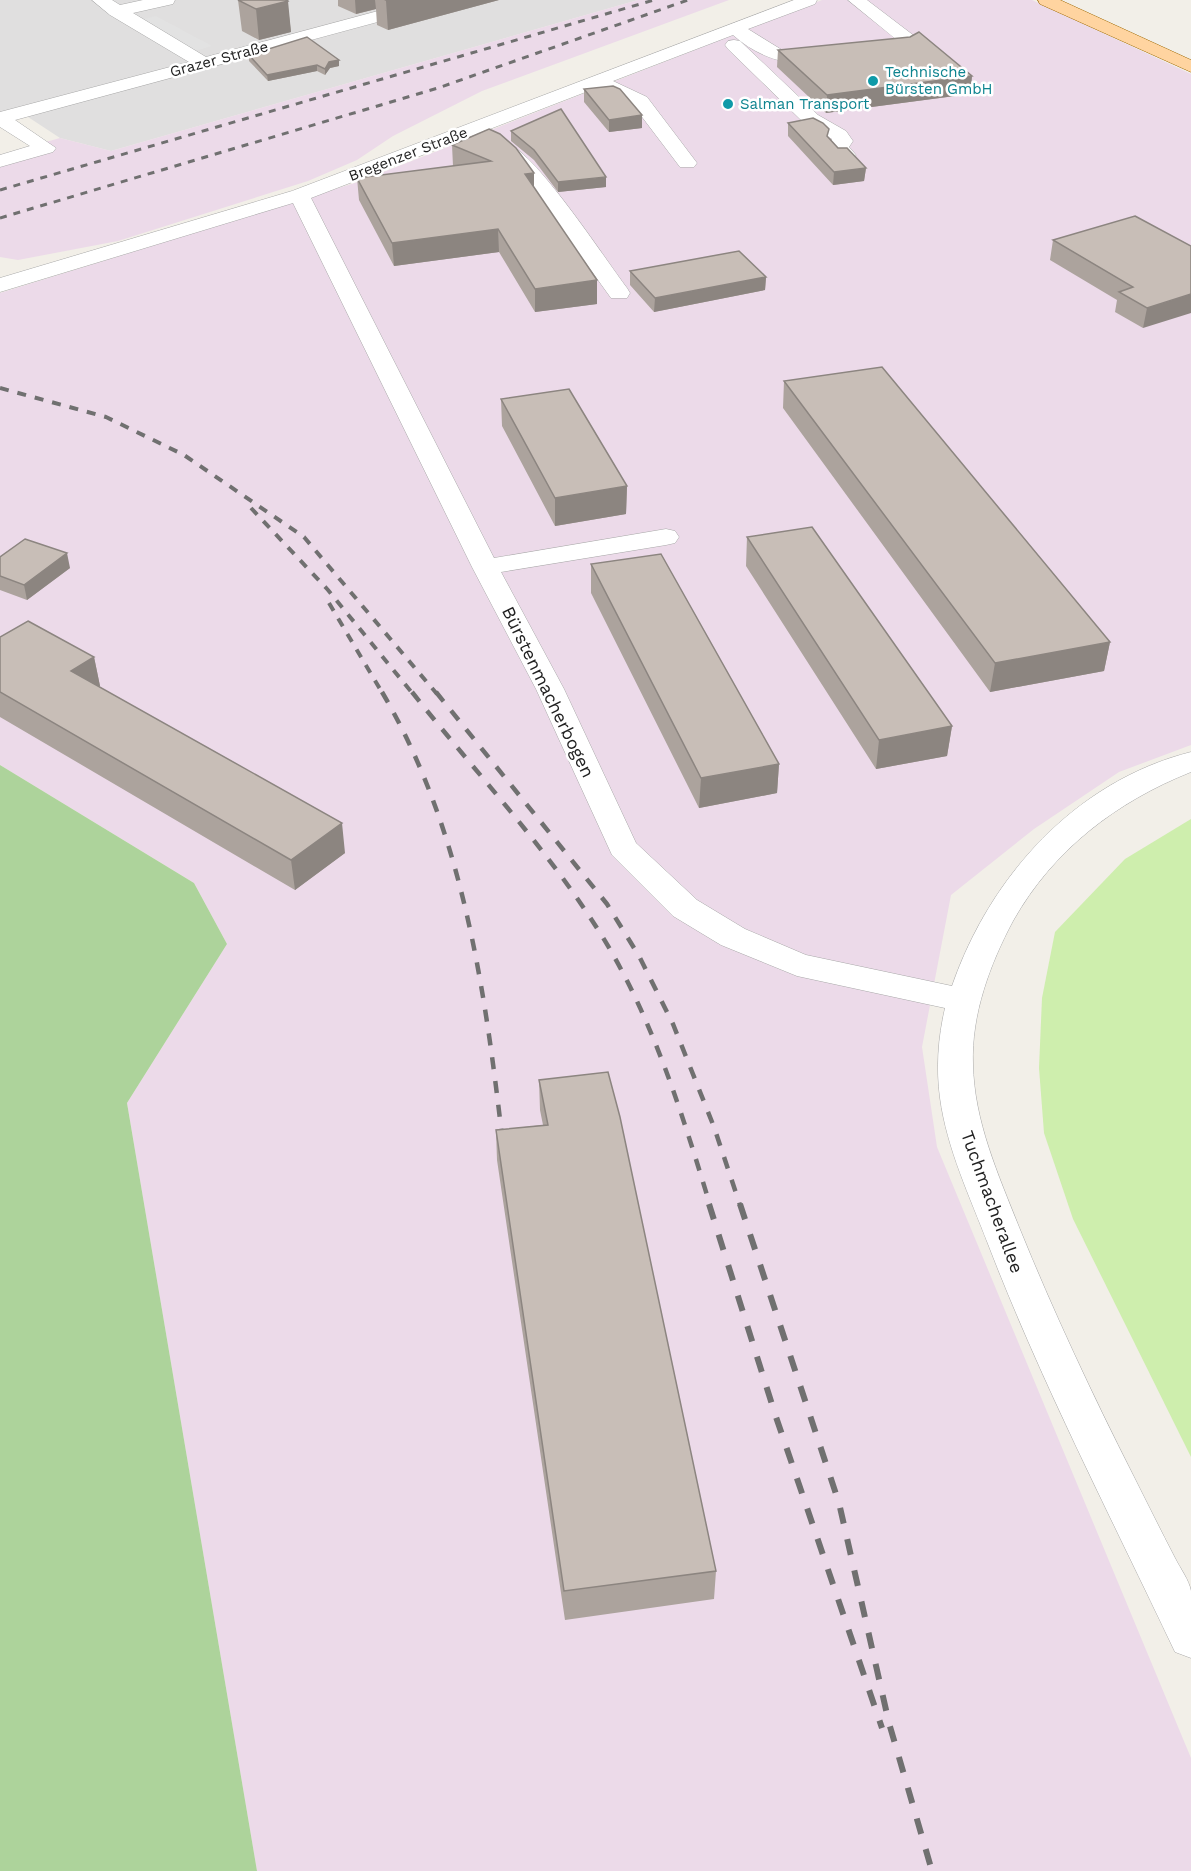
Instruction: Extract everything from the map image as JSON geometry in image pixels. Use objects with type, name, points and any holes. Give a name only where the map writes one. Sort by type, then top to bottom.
[{"type":"main road","points":[[1046,0],[1191,67]]},
{"type":"street","points":[[100,0],[204,63]]},
{"type":"street","points":[[116,11],[167,0]]},
{"type":"street","name":"Grazer Straße","points":[[2,116],[438,0]]},
{"type":"street","name":"Bregenzer Straße","points":[[0,285],[299,195],[809,0]]},
{"type":"street","points":[[729,31],[781,58],[798,60],[908,47],[907,39],[856,0]]},
{"type":"street","points":[[729,31],[810,119],[839,135],[843,141],[838,147],[846,155]]},
{"type":"street","points":[[597,81],[640,101],[687,163]]},
{"type":"street","points":[[0,161],[46,148],[2,116]]},
{"type":"street","points":[[470,130],[509,150],[525,165],[619,293]]},
{"type":"street","name":"Bürstenmacherbogen","points":[[299,195],[485,567],[550,689],[623,848],[685,908],[733,937],[797,964],[964,1000]]},
{"type":"street","points":[[485,567],[666,537]]},
{"type":"street","name":"Tuchmacherallee","points":[[1191,761],[1125,793],[1071,828],[1035,865],[1005,906],[970,978],[964,1000],[955,1062],[965,1136],[1021,1283],[1191,1637]]},
{"type":"shaded area","points":[[0,0],[638,0],[111,151],[60,138],[25,115],[0,121]]},
{"type":"shaded area","points":[[638,0],[729,0],[482,91],[393,136],[357,160],[308,181],[118,241],[18,260],[0,257],[0,155],[60,138],[111,151]]},
{"type":"shaded area","points":[[822,0],[1032,0],[1191,74],[1191,745],[1119,772],[1034,829],[951,895],[922,1047],[937,1147],[1191,1758],[1191,1871],[257,1871],[127,1103],[227,944],[194,883],[0,765],[0,293],[358,182]]},
{"type":"shaded area","points":[[156,16],[212,46],[188,53],[132,22]]},
{"type":"green space","points":[[0,765],[194,883],[227,944],[127,1103],[257,1871],[0,1871]]},
{"type":"green space","points":[[1191,819],[1191,1457],[1073,1219],[1044,1133],[1039,1068],[1042,998],[1055,932],[1125,859]]},
{"type":"building","points":[[238,0],[287,0],[288,1],[256,9]]},
{"type":"building","points":[[919,32],[972,76],[827,95],[778,50],[910,37]]},
{"type":"building","points":[[307,37],[339,60],[329,62],[325,69],[317,65],[267,75],[249,55]]},
{"type":"building","points":[[613,86],[620,89],[642,115],[609,120],[584,89]]},
{"type":"building","points":[[561,109],[606,177],[558,182],[534,150],[511,131]]},
{"type":"building","points":[[813,118],[829,129],[827,136],[838,148],[847,148],[866,168],[834,172],[788,123]]},
{"type":"building","points":[[489,129],[500,134],[516,148],[534,173],[525,174],[597,280],[535,289],[498,229],[392,243],[357,178],[491,161],[452,145]]},
{"type":"building","points":[[1135,216],[1191,246],[1191,294],[1147,308],[1119,292],[1133,287],[1053,240]]},
{"type":"building","points":[[739,251],[766,277],[655,298],[630,271]]},
{"type":"building","points":[[882,367],[1110,642],[995,663],[784,381]]},
{"type":"building","points":[[569,389],[627,486],[555,498],[501,399]]},
{"type":"building","points":[[812,527],[952,726],[879,740],[747,537]]},
{"type":"building","points":[[25,539],[67,553],[24,585],[0,576],[0,557]]},
{"type":"building","points":[[661,554],[779,764],[701,778],[591,564]]},
{"type":"building","points":[[28,621],[94,657],[71,671],[342,823],[291,860],[0,692],[0,637]]},
{"type":"building","points":[[608,1072],[620,1117],[716,1571],[564,1591],[496,1130],[548,1125],[539,1080]]},
{"type":"railway","points":[[0,190],[654,0]]},
{"type":"railway","points":[[0,218],[438,88],[688,0]]},
{"type":"railway","points":[[0,388],[106,417],[184,455],[304,537],[437,694]]},
{"type":"railway","points":[[251,508],[328,590],[413,694]]},
{"type":"railway","points":[[329,603],[383,694]]},
{"type":"railway","points":[[382,692],[410,745],[433,799],[451,855],[478,970],[503,1145]]},
{"type":"railway","points":[[412,692],[535,842],[602,936],[636,1000],[665,1067],[710,1205]]},
{"type":"railway","points":[[436,692],[607,904],[639,956],[673,1024],[714,1127],[740,1205]]},
{"type":"railway","points":[[709,1204],[775,1414],[882,1728]]},
{"type":"railway","points":[[740,1204],[839,1503],[889,1723],[932,1871]]},
{"type":"place","name":"Technische Bürsten GmbH","points":[[873,81]]},
{"type":"place","name":"Salman Transport","points":[[728,104]]}]
